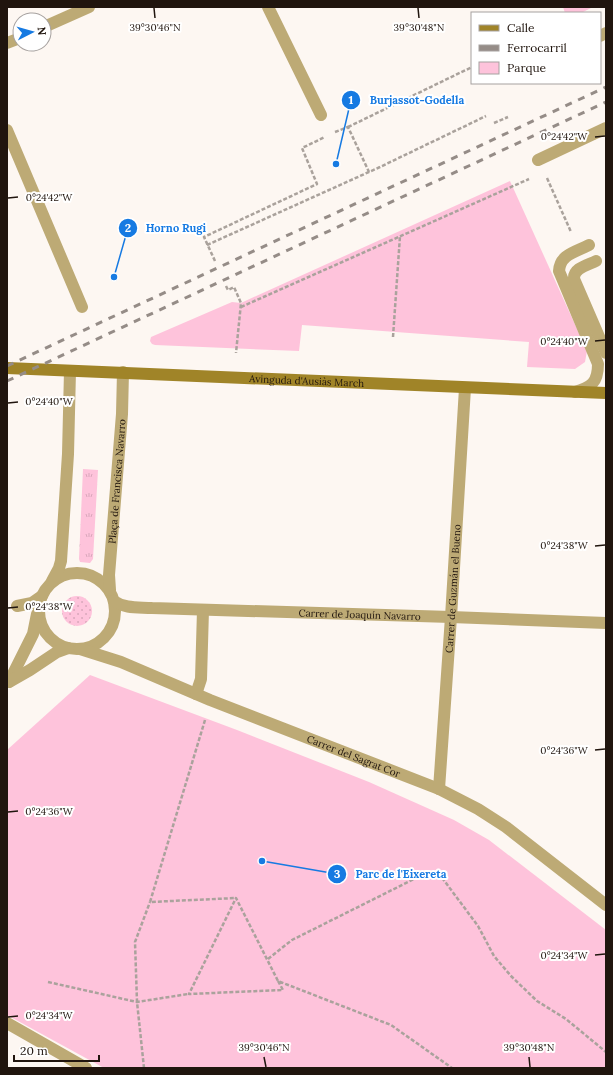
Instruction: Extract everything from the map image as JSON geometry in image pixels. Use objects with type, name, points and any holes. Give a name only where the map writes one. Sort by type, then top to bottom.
[{"type":"street","points":[[52,23],[89,7]]},
{"type":"street","points":[[268,7],[321,115]]},
{"type":"street","points":[[538,160],[606,128]]},
{"type":"street","points":[[7,130],[82,307]]},
{"type":"street","points":[[574,392],[588,388],[595,381],[598,364],[560,271],[560,263],[565,257],[589,245]]},
{"type":"street","points":[[596,261],[576,271],[574,279],[606,353]]},
{"type":"street","name":"Avinguda d'Ausiàs March","points":[[7,368],[606,393]]},
{"type":"street","points":[[8,683],[33,634],[41,601],[59,568],[61,561],[68,454],[70,371]]},
{"type":"street","name":"Plaça de Francisca Navarro","points":[[112,596],[109,575],[122,414],[123,372]]},
{"type":"street","name":"Carrer de Guzmán el Bueno","points":[[439,789],[465,388]]},
{"type":"street","points":[[8,683],[57,652],[90,647],[101,642],[113,623],[116,612],[112,596],[103,582],[93,575],[81,572],[69,573],[60,576],[49,585]]},
{"type":"street","name":"Carrer de Joaquín Navarro","points":[[112,596],[120,604],[126,606],[203,610],[606,623]]},
{"type":"street","points":[[18,606],[41,601]]},
{"type":"street","points":[[41,601],[39,619],[49,638],[58,644],[74,649]]},
{"type":"street","points":[[196,694],[200,678],[203,610]]},
{"type":"street","name":"Carrer del Sagrat Cor","points":[[74,649],[121,662],[210,700],[439,789],[478,809],[506,827],[606,905]]},
{"type":"street","points":[[7,1023],[86,1068]]},
{"type":"path","points":[[215,261],[204,237],[317,184],[302,148],[471,66]]},
{"type":"path","points":[[207,245],[369,172],[486,116]]},
{"type":"path","points":[[494,123],[508,117]]},
{"type":"path","points":[[348,126],[369,172]]},
{"type":"path","points":[[241,307],[530,179]]},
{"type":"path","points":[[393,337],[400,236]]},
{"type":"path","points":[[226,286],[228,290],[234,286],[241,303],[236,353]]},
{"type":"path","points":[[144,1068],[137,1002],[135,942],[150,902],[210,700]]},
{"type":"path","points":[[268,959],[292,940],[426,873],[440,875],[478,926],[494,956],[511,976],[537,1002],[566,1019],[606,1052]]},
{"type":"path","points":[[150,902],[236,898]]},
{"type":"path","points":[[48,982],[137,1002],[189,994],[283,990],[236,898]]},
{"type":"path","points":[[189,994],[236,898]]},
{"type":"path","points":[[278,981],[391,1025],[452,1068]]},
{"type":"green space","points":[[563,7],[593,7],[583,12],[565,12]]},
{"type":"green space","points":[[510,181],[587,351],[585,362],[575,369],[527,367],[529,342],[302,325],[299,351],[155,345],[150,341],[151,337],[232,302],[241,303]]},
{"type":"green space","points":[[83,469],[98,470],[93,559],[90,563],[80,562],[79,559]]},
{"type":"green space","points":[[77,596],[88,600],[92,611],[88,622],[77,626],[66,622],[62,611],[66,600]]},
{"type":"green space","points":[[90,675],[237,730],[369,782],[454,820],[489,840],[606,930],[606,1068],[104,1068],[7,1015],[7,750]]},
{"type":"railway","points":[[7,366],[606,87]]},
{"type":"railway","points":[[7,381],[606,102]]},
{"type":"place","name":"Burjassot-Godella","points":[[336,164]]},
{"type":"place","name":"Horno Rugi","points":[[114,277]]},
{"type":"place","name":"Parc de l'Eixereta","points":[[262,861]]}]
